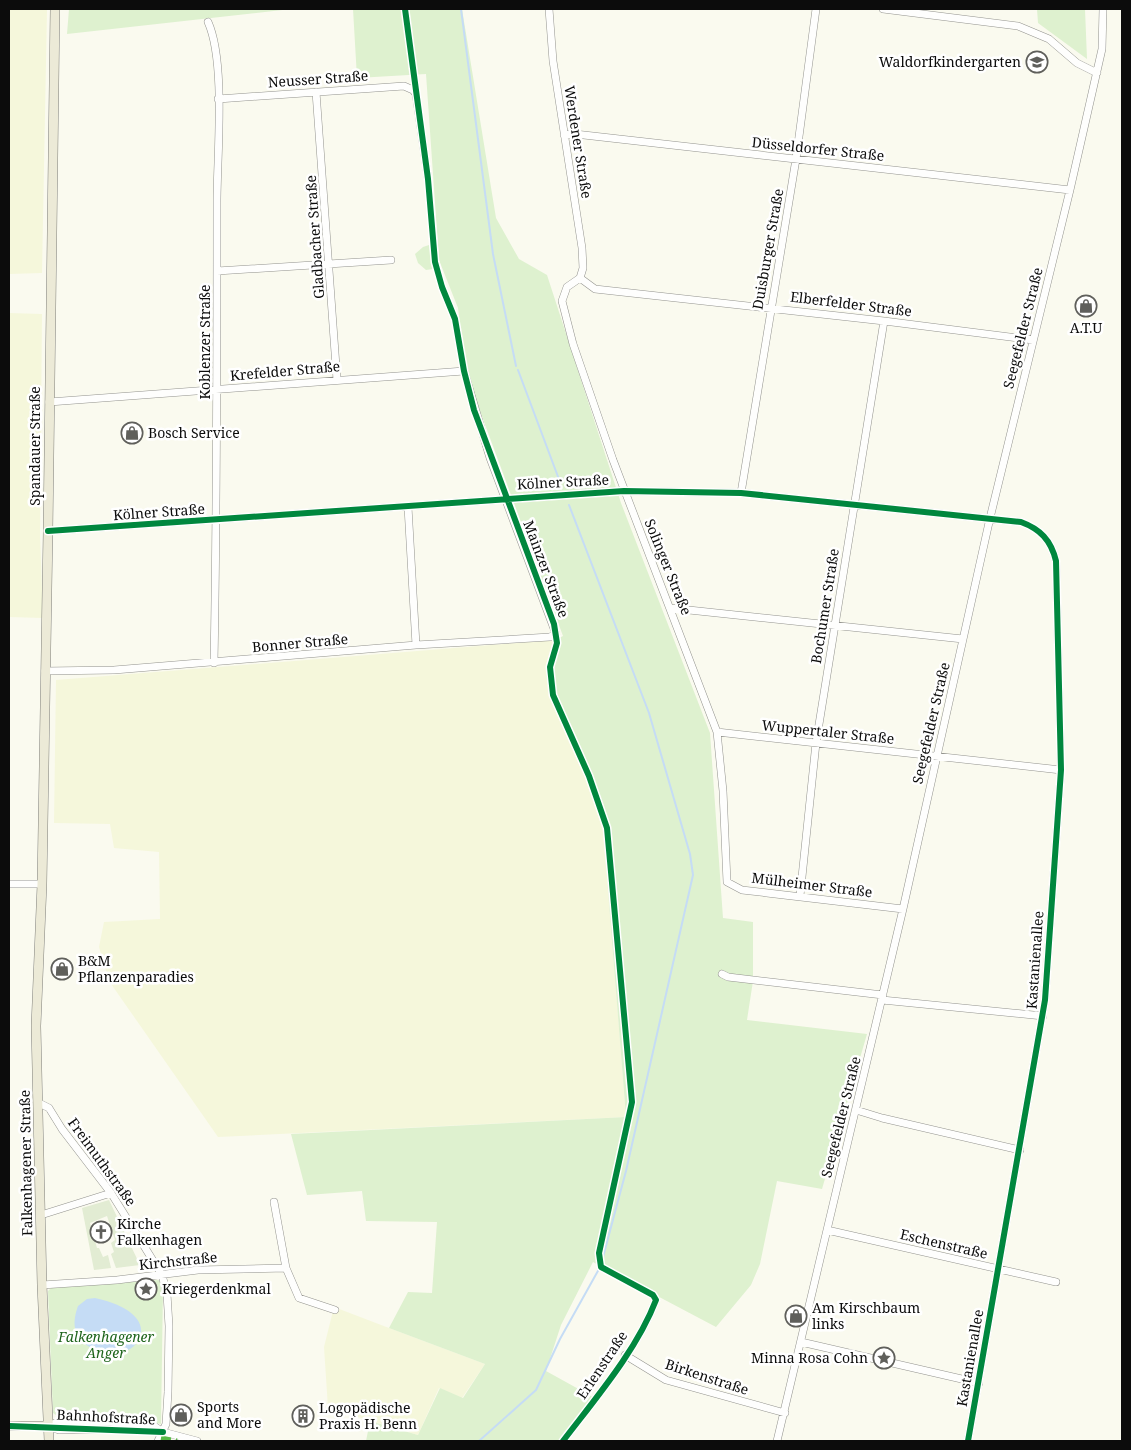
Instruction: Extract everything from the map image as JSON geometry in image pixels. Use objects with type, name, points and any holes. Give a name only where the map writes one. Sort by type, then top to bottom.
[{"type":"main road","name":"Spandauer Straße","points":[[42,884],[55,9]]},
{"type":"main road","name":"Falkenhagener Straße","points":[[42,884],[36,1026],[42,1285],[49,1441]]},
{"type":"main road","points":[[9,1426],[47,1426]]},
{"type":"street","name":"Werdener Straße","points":[[549,9],[553,61],[582,248],[583,268],[580,278]]},
{"type":"street","name":"Duisburger Straße","points":[[741,493],[796,159],[816,9]]},
{"type":"street","points":[[883,9],[1018,26],[1049,39],[1077,63],[1097,73]]},
{"type":"street","name":"Seegefelder Straße","points":[[777,1441],[903,909],[990,518],[1097,73],[1102,49],[1103,9]]},
{"type":"street","name":"Koblenzer Straße","points":[[208,22],[214,36],[218,99],[218,389],[214,663]]},
{"type":"street","name":"Neusser Straße","points":[[218,99],[404,86],[413,90],[416,94],[428,179]]},
{"type":"street","name":"Gladbacher Straße","points":[[316,92],[337,380]]},
{"type":"street","name":"Düsseldorfer Straße","points":[[564,135],[575,134],[1070,190]]},
{"type":"street","points":[[217,271],[392,260]]},
{"type":"street","name":"Elberfelder Straße","points":[[580,278],[595,289],[884,320],[1033,340]]},
{"type":"street","name":"Solinger Straße","points":[[580,278],[567,287],[562,301],[588,390],[624,490],[717,732],[723,791],[725,876]]},
{"type":"street","name":"Bochumer Straße","points":[[800,896],[816,743],[833,625],[884,320]]},
{"type":"street","name":"Krefelder Straße","points":[[49,402],[464,371]]},
{"type":"street","name":"Mainzer Straße","points":[[464,371],[474,410],[556,634]]},
{"type":"street","name":"Kölner Straße","points":[[48,531],[408,507],[624,490],[741,493],[990,518]]},
{"type":"street","points":[[408,507],[416,645]]},
{"type":"street","name":"Kastanienallee","points":[[968,1441],[1044,1016],[1060,770],[1056,569],[1054,551],[1045,536],[1030,525],[990,518]]},
{"type":"street","points":[[670,608],[963,639]]},
{"type":"street","name":"Bonner Straße","points":[[45,671],[114,670],[214,663],[416,645],[550,637],[556,634]]},
{"type":"street","name":"Wuppertaler Straße","points":[[717,732],[1060,770]]},
{"type":"street","name":"Mülheimer Straße","points":[[725,876],[727,882],[742,890],[903,909]]},
{"type":"street","points":[[9,884],[42,884]]},
{"type":"street","points":[[722,974],[728,978],[1044,1016]]},
{"type":"street","name":"Freimuthstraße","points":[[39,1103],[49,1108],[62,1129],[111,1193],[162,1275],[167,1294],[169,1326],[168,1392],[164,1432],[158,1441]]},
{"type":"street","points":[[856,1110],[882,1118],[1020,1150]]},
{"type":"street","points":[[41,1215],[111,1193]]},
{"type":"street","points":[[274,1202],[286,1268],[300,1298],[335,1310]]},
{"type":"street","name":"Eschenstraße","points":[[827,1230],[1056,1282]]},
{"type":"street","name":"Kirchstraße","points":[[42,1285],[162,1275],[198,1270],[286,1268]]},
{"type":"street","name":"Erlenstraße","points":[[563,1441],[625,1355],[650,1314],[656,1300]]},
{"type":"street","points":[[801,1342],[979,1383]]},
{"type":"street","name":"Birkenstraße","points":[[625,1355],[666,1380],[784,1413]]},
{"type":"street","name":"Bahnhofstraße","points":[[47,1426],[58,1422],[111,1422],[154,1426],[164,1432],[197,1441]]},
{"type":"green space","points":[[9,9],[47,9],[42,273],[9,274]]},
{"type":"green space","points":[[69,9],[291,9],[67,34]]},
{"type":"green space","points":[[353,9],[462,9],[496,218],[519,259],[547,275],[621,503],[710,733],[723,918],[753,922],[753,981],[747,1020],[867,1034],[822,1189],[777,1181],[760,1264],[751,1285],[716,1327],[593,1262],[561,1325],[546,1371],[593,1397],[559,1441],[366,1441],[370,1421],[418,1435],[440,1388],[463,1398],[485,1364],[389,1328],[408,1292],[432,1293],[437,1222],[366,1221],[362,1191],[307,1195],[291,1134],[626,1117],[603,828],[596,800],[550,695],[546,676],[555,640],[563,636],[466,373],[458,308],[439,260],[426,74],[357,78]]},
{"type":"green space","points":[[1037,9],[1085,9],[1087,59],[1038,23]]},
{"type":"green space","points":[[429,245],[433,269],[426,270],[418,263],[415,254],[423,247]]},
{"type":"green space","points":[[9,313],[42,314],[40,535],[43,618],[9,617]]},
{"type":"green space","points":[[555,640],[546,676],[596,800],[603,828],[626,1117],[218,1137],[109,981],[99,947],[104,922],[160,919],[159,852],[114,848],[110,824],[54,823],[56,680]]},
{"type":"green space","points":[[109,1200],[140,1265],[116,1268],[111,1254],[114,1252],[111,1243],[115,1240],[107,1216],[90,1223],[97,1248],[99,1248],[103,1257],[108,1255],[111,1268],[94,1270],[82,1208]]},
{"type":"green space","name":"Falkenhagener Anger","points":[[159,1280],[163,1288],[161,1424],[121,1416],[60,1418],[53,1413],[48,1291],[52,1287]]},
{"type":"green space","points":[[334,1307],[485,1364],[462,1398],[439,1388],[418,1435],[328,1408],[324,1347]]},
{"type":"water","points":[[95,1298],[121,1306],[136,1317],[141,1329],[139,1340],[130,1349],[118,1353],[102,1352],[85,1344],[78,1336],[75,1316],[78,1306],[87,1299]]},
{"type":"waterway","points":[[461,9],[493,254],[516,366]]},
{"type":"waterway","points":[[518,370],[560,482]]},
{"type":"waterway","points":[[569,505],[649,713],[690,854],[693,875],[626,1171],[603,1257]]},
{"type":"waterway","points":[[479,1441],[536,1390],[560,1339],[599,1269]]},
{"type":"marked path","points":[[161,1438],[177,1441]]},
{"type":"cycle path","points":[[405,9],[428,179],[435,262],[442,287],[455,319],[464,371],[474,410],[554,624],[557,643],[550,667],[553,695],[589,776],[607,828],[632,1102],[599,1253],[601,1267],[653,1295],[656,1300],[648,1319],[627,1356],[563,1441]]},
{"type":"cycle path","points":[[48,531],[624,491],[741,493],[1021,522],[1034,528],[1044,536],[1051,547],[1056,561],[1061,770],[1045,1000],[968,1441]]},
{"type":"cycle path","points":[[9,1426],[163,1432]]},
{"type":"place","name":"Waldorfkindergarten","points":[[1037,62]]},
{"type":"place","name":"A.T.U","points":[[1086,306]]},
{"type":"place","name":"Bosch Service","points":[[132,433]]},
{"type":"place","name":"B&M Pflanzenparadies","points":[[62,969]]},
{"type":"place","name":"Kirche Falkenhagen","points":[[101,1232]]},
{"type":"place","name":"Kriegerdenkmal","points":[[146,1289]]},
{"type":"place","name":"Am Kirschbaum links","points":[[796,1316]]},
{"type":"place","name":"Minna Rosa Cohn","points":[[884,1358]]},
{"type":"place","name":"Sports and More","points":[[181,1415]]},
{"type":"place","name":"Logopädische Praxis H. Benn","points":[[303,1416]]}]
